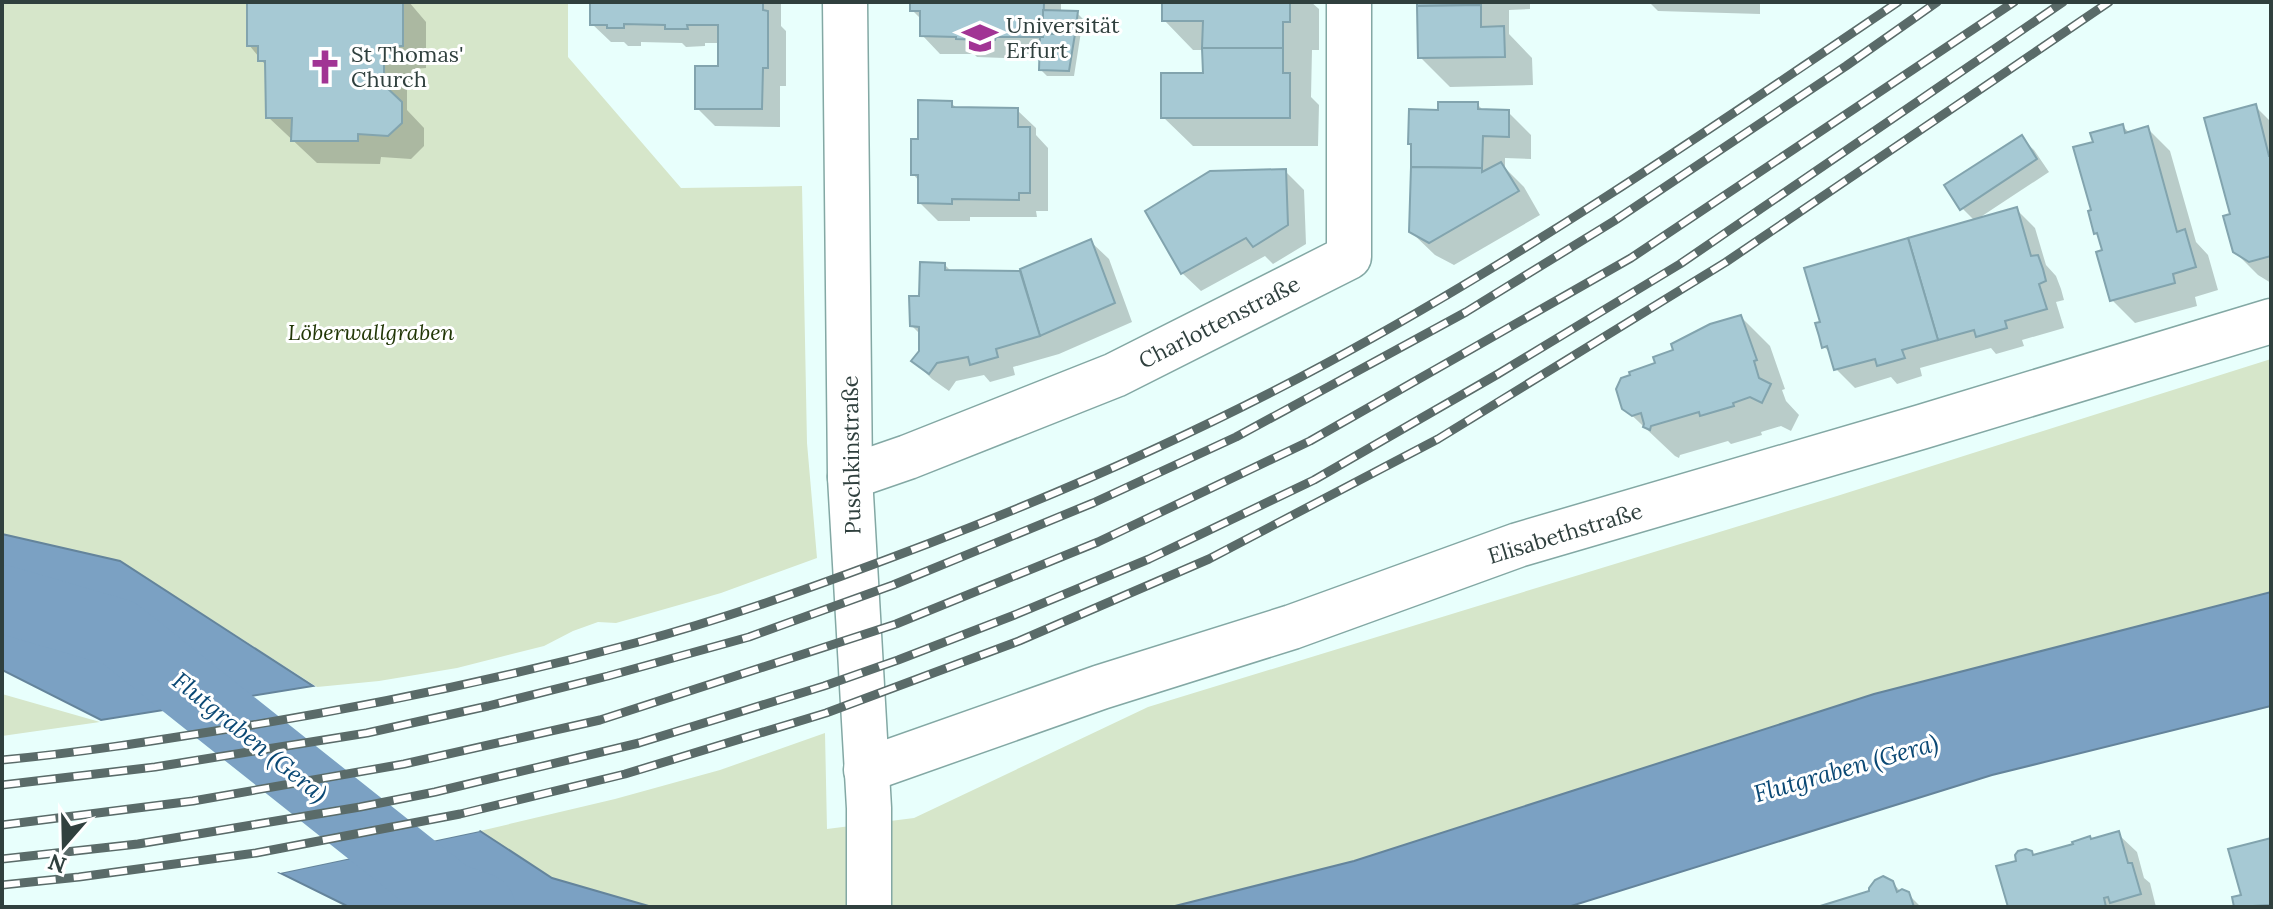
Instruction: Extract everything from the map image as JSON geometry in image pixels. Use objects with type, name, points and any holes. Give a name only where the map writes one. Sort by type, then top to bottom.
[{"type":"street","name":"Puschkinstraße","points":[[845,2],[850,477],[869,808],[869,907]]},
{"type":"street","name":"Charlottenstraße","points":[[850,477],[1115,375],[1349,257],[1349,2]]},
{"type":"street","name":"Elisabethstraße","points":[[866,770],[1101,687],[1292,627],[1518,545],[2271,321]]},
{"type":"green space","name":"Löberwallgraben","points":[[2,2],[568,2],[568,57],[681,188],[802,186],[807,443],[817,558],[721,593],[616,623],[598,622],[544,646],[457,668],[317,687],[120,561],[2,534]]},
{"type":"green space","points":[[2271,359],[2271,592],[1874,694],[1354,861],[1171,907],[652,907],[552,878],[480,831],[720,770],[825,733],[827,829],[914,818],[1148,707]]},
{"type":"green space","points":[[2,694],[100,722],[2,736]]},
{"type":"water","points":[[2,534],[120,561],[313,686],[101,720],[2,670]]},
{"type":"water","points":[[2271,592],[2271,706],[1992,775],[1568,907],[1171,907],[1354,861],[1874,694]]},
{"type":"water","points":[[480,831],[552,878],[652,907],[349,907],[280,873]]},
{"type":"pier","points":[[476,828],[480,831],[280,873],[277,870]]},
{"type":"building","name":"St Thomas' Church","points":[[247,2],[403,2],[403,46],[391,46],[392,61],[384,61],[384,85],[402,102],[402,123],[388,136],[358,134],[358,141],[291,141],[292,118],[266,118],[265,61],[258,61],[258,46],[247,46]]},
{"type":"building","points":[[590,2],[763,2],[763,10],[768,11],[768,68],[763,68],[762,109],[695,109],[695,66],[718,66],[718,25],[665,29],[665,25],[624,24],[624,28],[607,28],[607,25],[590,25]]},
{"type":"building","points":[[910,2],[1044,2],[1043,37],[984,40],[920,36],[920,11],[910,11]]},
{"type":"building","points":[[1162,2],[1290,2],[1290,22],[1283,22],[1283,48],[1202,48],[1203,21],[1162,21]]},
{"type":"building","points":[[1417,2],[1481,2],[1481,5],[1417,6]]},
{"type":"building","points":[[1481,5],[1481,27],[1504,26],[1505,57],[1418,58],[1417,6]]},
{"type":"building","points":[[1043,10],[1078,11],[1075,34],[1043,34]]},
{"type":"building","points":[[1043,34],[1075,34],[1069,71],[1039,70],[1040,37]]},
{"type":"building","points":[[1202,48],[1283,48],[1283,73],[1290,73],[1290,118],[1161,118],[1161,73],[1203,73]]},
{"type":"building","points":[[918,100],[952,101],[952,107],[1018,108],[1018,127],[1030,127],[1030,193],[1019,193],[1019,200],[952,199],[952,204],[918,203],[918,175],[911,175],[911,139],[918,139]]},
{"type":"building","points":[[1438,102],[1478,102],[1478,109],[1509,110],[1509,137],[1483,136],[1482,168],[1411,167],[1409,109],[1438,110]]},
{"type":"building","points":[[2256,104],[2271,156],[2271,256],[2249,262],[2233,252],[2223,216],[2230,214],[2204,118]]},
{"type":"building","points":[[2123,124],[2125,133],[2148,126],[2177,232],[2185,229],[2196,267],[2173,274],[2175,283],[2110,301],[2096,252],[2102,250],[2097,233],[2094,234],[2088,211],[2091,210],[2073,147],[2093,142],[2090,133]]},
{"type":"building","points":[[2022,135],[2037,159],[1960,210],[1944,185]]},
{"type":"building","points":[[1501,162],[1519,191],[1429,243],[1409,232],[1411,167],[1482,168],[1482,172]]},
{"type":"building","points":[[1286,169],[1288,225],[1253,247],[1246,238],[1181,274],[1145,211],[1210,171]]},
{"type":"building","points":[[2017,207],[2031,256],[2038,255],[2043,269],[2046,281],[2039,284],[2047,309],[2005,321],[2007,328],[1976,337],[1974,330],[1938,340],[1908,238]]},
{"type":"building","points":[[1908,238],[1938,340],[1902,350],[1905,358],[1877,366],[1875,359],[1834,370],[1827,346],[1822,348],[1815,323],[1820,322],[1804,268]]},
{"type":"building","points":[[1091,239],[1115,303],[1040,336],[1020,269]]},
{"type":"building","points":[[920,262],[945,263],[945,270],[1020,271],[1040,336],[996,349],[998,357],[970,365],[968,357],[937,363],[929,374],[911,361],[919,351],[919,327],[910,326],[909,296],[919,296]]},
{"type":"building","points":[[1741,315],[1757,360],[1754,361],[1759,378],[1771,384],[1762,403],[1750,397],[1733,403],[1734,406],[1700,416],[1699,412],[1651,426],[1650,430],[1643,427],[1641,413],[1632,416],[1622,409],[1616,389],[1621,378],[1655,363],[1653,357],[1673,350],[1671,344],[1710,324]]},
{"type":"building","points":[[2119,831],[2141,894],[2110,903],[2108,897],[2104,898],[2106,907],[2008,907],[1996,866],[2016,861],[2018,851],[2026,849],[2033,855],[2090,836],[2091,839]]},
{"type":"building","points":[[2271,838],[2271,905],[2234,907],[2232,897],[2241,895],[2228,849]]},
{"type":"building","points":[[1883,876],[1893,881],[1897,892],[1902,889],[1909,892],[1914,907],[1817,907],[1869,891],[1875,880]]},
{"type":"waterway","name":"Flutgraben (Gera)","points":[[2,599],[119,633],[450,896],[481,907]]},
{"type":"railway","points":[[2,760],[279,720],[382,702],[534,669],[747,609],[981,523],[1181,437],[1401,322],[1617,190],[1898,2]]},
{"type":"railway","points":[[2,785],[155,767],[367,733],[488,706],[749,637],[893,585],[1093,503],[1236,437],[1466,312],[1614,221],[1937,2]]},
{"type":"railway","points":[[2,825],[193,801],[404,764],[600,720],[896,624],[1098,542],[1310,441],[1631,258],[2014,2]]},
{"type":"railway","points":[[2,859],[138,844],[360,807],[639,743],[824,686],[1012,616],[1149,559],[1314,480],[1498,374],[1680,264],[2063,2]]},
{"type":"railway","points":[[2,885],[256,853],[460,814],[625,774],[826,713],[1019,641],[1209,559],[1438,439],[1726,262],[2109,2]]},
{"type":"place","name":"Universität Erfurt","points":[[980,38]]},
{"type":"place","name":"St Thomas' Church","points":[[325,67]]}]
